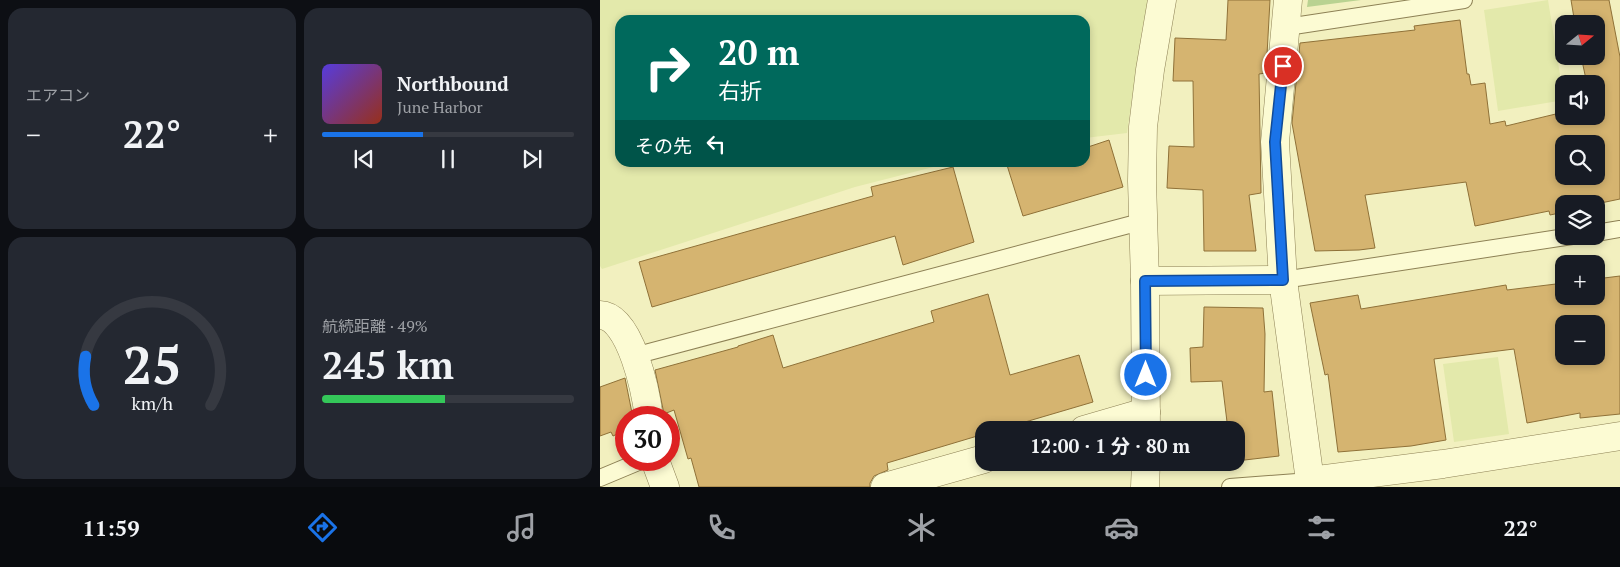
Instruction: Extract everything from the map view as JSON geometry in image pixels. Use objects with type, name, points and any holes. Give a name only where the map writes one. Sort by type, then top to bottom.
[{"type":"street","points":[[1146,421],[1142,181],[1143,127],[1150,70],[1162,0]]},
{"type":"street","points":[[1288,0],[1275,142],[1283,280],[1310,481],[1444,475],[1620,436]]},
{"type":"street","points":[[1145,281],[1283,280]]},
{"type":"street","points":[[600,315],[611,318],[618,324],[634,356],[643,382],[647,406]]},
{"type":"street","points":[[885,487],[975,462]]},
{"type":"street","points":[[659,471],[665,487]]},
{"type":"street","points":[[1145,487],[1146,471]]},
{"type":"lane","points":[[1287,27],[1464,0]]},
{"type":"lane","points":[[634,356],[1144,221]]},
{"type":"lane","points":[[1605,232],[1620,229]]},
{"type":"lane","points":[[1283,280],[1555,239]]},
{"type":"lane","points":[[600,478],[617,471]]},
{"type":"lane","points":[[1230,487],[1310,481]]},
{"type":"green space","points":[[600,0],[1149,0],[1142,29],[1127,133],[1090,137],[1090,15],[615,15],[615,167],[933,167],[855,187],[602,269],[600,266]]},
{"type":"green space","points":[[1308,0],[1361,0],[1307,7]]},
{"type":"green space","points":[[1548,0],[1555,44],[1555,65],[1558,65],[1560,75],[1555,75],[1555,102],[1498,111],[1484,10]]},
{"type":"green space","points":[[1498,357],[1509,434],[1454,442],[1443,364]]},
{"type":"building","points":[[1228,0],[1270,0],[1266,73],[1259,74],[1261,193],[1249,195],[1256,251],[1204,251],[1203,190],[1167,188],[1169,146],[1194,147],[1193,81],[1173,81],[1175,38],[1226,40]]},
{"type":"building","points":[[1571,0],[1609,0],[1620,57],[1620,199],[1605,202],[1605,195],[1555,195],[1555,214],[1550,215],[1549,211],[1475,226],[1466,182],[1365,195],[1375,248],[1315,251],[1292,123],[1300,43],[1415,30],[1414,26],[1460,20],[1467,74],[1469,74],[1471,85],[1485,83],[1490,124],[1505,121],[1506,126],[1555,114],[1555,125],[1605,125],[1605,75],[1585,75],[1583,65],[1605,65],[1605,15],[1574,15]]},
{"type":"building","points":[[1109,140],[1123,187],[1023,216],[1008,167],[1090,167],[1090,146]]},
{"type":"building","points":[[953,167],[974,242],[903,265],[895,236],[652,307],[639,262],[873,196],[871,187]]},
{"type":"building","points":[[1620,276],[1620,414],[1580,418],[1580,413],[1527,423],[1514,349],[1434,359],[1446,440],[1411,446],[1338,452],[1328,374],[1325,375],[1310,303],[1358,295],[1361,309],[1506,285],[1507,290],[1555,284],[1555,305],[1605,305],[1605,278]]},
{"type":"building","points":[[988,294],[1010,375],[1079,355],[1093,402],[1029,421],[975,421],[975,437],[887,463],[888,470],[874,476],[870,487],[699,487],[691,458],[688,459],[680,431],[680,406],[662,406],[655,370],[738,347],[773,335],[783,368],[934,322],[931,311]]},
{"type":"building","points":[[1204,307],[1263,308],[1265,334],[1264,392],[1272,391],[1279,456],[1245,460],[1245,421],[1227,421],[1222,381],[1191,382],[1190,348],[1203,347]]},
{"type":"building","points":[[625,378],[631,406],[615,406],[615,435],[613,436],[611,432],[600,436],[600,387]]},
{"type":"route","points":[[1146,375],[1145,281],[1283,280],[1275,142],[1283,66]]}]
